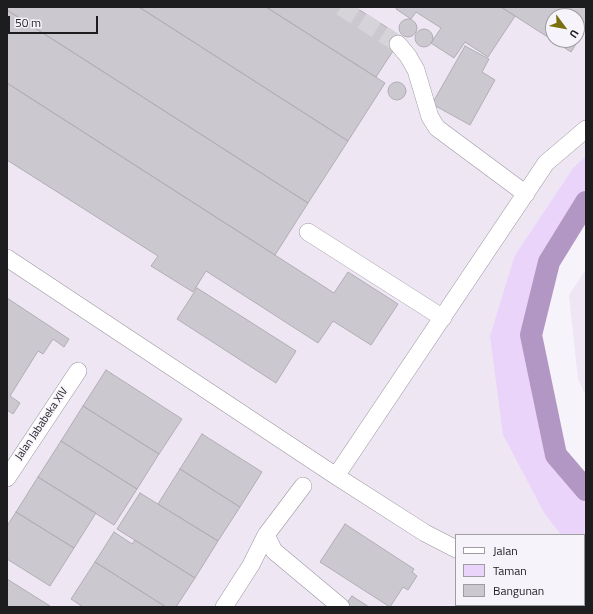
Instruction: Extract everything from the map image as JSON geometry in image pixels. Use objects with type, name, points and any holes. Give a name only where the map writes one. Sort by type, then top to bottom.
[{"type":"street","points":[[398,44],[408,56],[416,70],[430,117],[437,128],[526,194]]},
{"type":"street","points":[[336,476],[546,163],[586,129]]},
{"type":"street","points":[[308,232],[442,318]]},
{"type":"street","points":[[7,258],[336,476],[425,533],[455,548]]},
{"type":"street","name":"Jalan Jababeka XIV","points":[[7,478],[78,371]]},
{"type":"street","points":[[224,607],[251,565],[266,535],[303,486]]},
{"type":"street","points":[[266,535],[274,551],[341,607]]},
{"type":"shaded area","points":[[7,7],[586,7],[586,156],[573,168],[515,255],[503,435],[544,513],[560,534],[455,534],[455,606],[557,606],[7,607]]},
{"type":"shaded area","points":[[586,269],[586,396],[578,379],[569,295]]},
{"type":"green space","points":[[586,156],[586,202],[549,262],[531,335],[556,455],[586,490],[586,569],[585,534],[560,534],[544,513],[503,435],[490,336],[515,255],[573,168]]},
{"type":"building","points":[[7,7],[139,7],[348,141],[308,203],[7,10]]},
{"type":"building","points":[[139,7],[266,7],[385,83],[348,141]]},
{"type":"building","points":[[266,7],[355,7],[402,37],[376,77]]},
{"type":"building","points":[[397,7],[501,7],[515,16],[488,57],[465,42],[454,58],[431,43],[441,28],[416,12],[411,19],[396,9]]},
{"type":"building","points":[[501,7],[586,7],[585,30],[585,8],[545,8],[545,35]]},
{"type":"building","points":[[7,10],[308,203],[275,255],[7,83]]},
{"type":"building","points":[[408,19],[414,22],[417,28],[414,34],[408,37],[402,34],[399,28],[402,22]]},
{"type":"building","points":[[424,29],[430,32],[433,38],[430,44],[424,47],[418,44],[415,38],[418,32]]},
{"type":"building","points":[[465,46],[489,59],[482,72],[495,80],[470,125],[432,104]]},
{"type":"building","points":[[565,48],[574,48],[571,52]]},
{"type":"building","points":[[397,82],[403,85],[406,91],[403,97],[397,100],[391,97],[388,91],[391,85]]},
{"type":"building","points":[[7,83],[334,293],[348,272],[398,304],[371,345],[333,321],[318,343],[206,271],[193,292],[151,266],[158,256],[7,160]]},
{"type":"building","points":[[197,288],[296,351],[276,383],[177,319]]},
{"type":"building","points":[[7,298],[69,339],[64,347],[53,339],[43,354],[38,351],[10,396],[20,403],[13,414],[7,410]]},
{"type":"building","points":[[106,370],[182,419],[159,454],[83,406]]},
{"type":"building","points":[[83,406],[159,454],[137,489],[61,441]]},
{"type":"building","points":[[202,434],[262,472],[240,507],[180,469]]},
{"type":"building","points":[[61,441],[137,489],[114,525],[38,477]]},
{"type":"building","points":[[180,469],[240,507],[218,541],[158,504]]},
{"type":"building","points":[[38,477],[96,513],[74,548],[16,512]]},
{"type":"building","points":[[140,493],[218,541],[195,578],[117,529]]},
{"type":"building","points":[[16,512],[74,548],[50,586],[7,559],[7,526]]},
{"type":"building","points":[[345,524],[414,569],[412,572],[417,576],[408,590],[403,587],[390,607],[320,562]]},
{"type":"building","points":[[114,532],[132,544],[135,540],[195,578],[176,607],[166,607],[95,562]]},
{"type":"building","points":[[95,562],[166,607],[83,607],[71,599]]},
{"type":"building","points":[[7,579],[50,606],[50,607],[7,607]]},
{"type":"building","points":[[352,596],[369,607],[344,607]]},
{"type":"waterway","points":[[586,202],[549,262],[531,335],[556,455],[586,490]]},
{"type":"tunnel","points":[[341,7],[398,44]]}]
